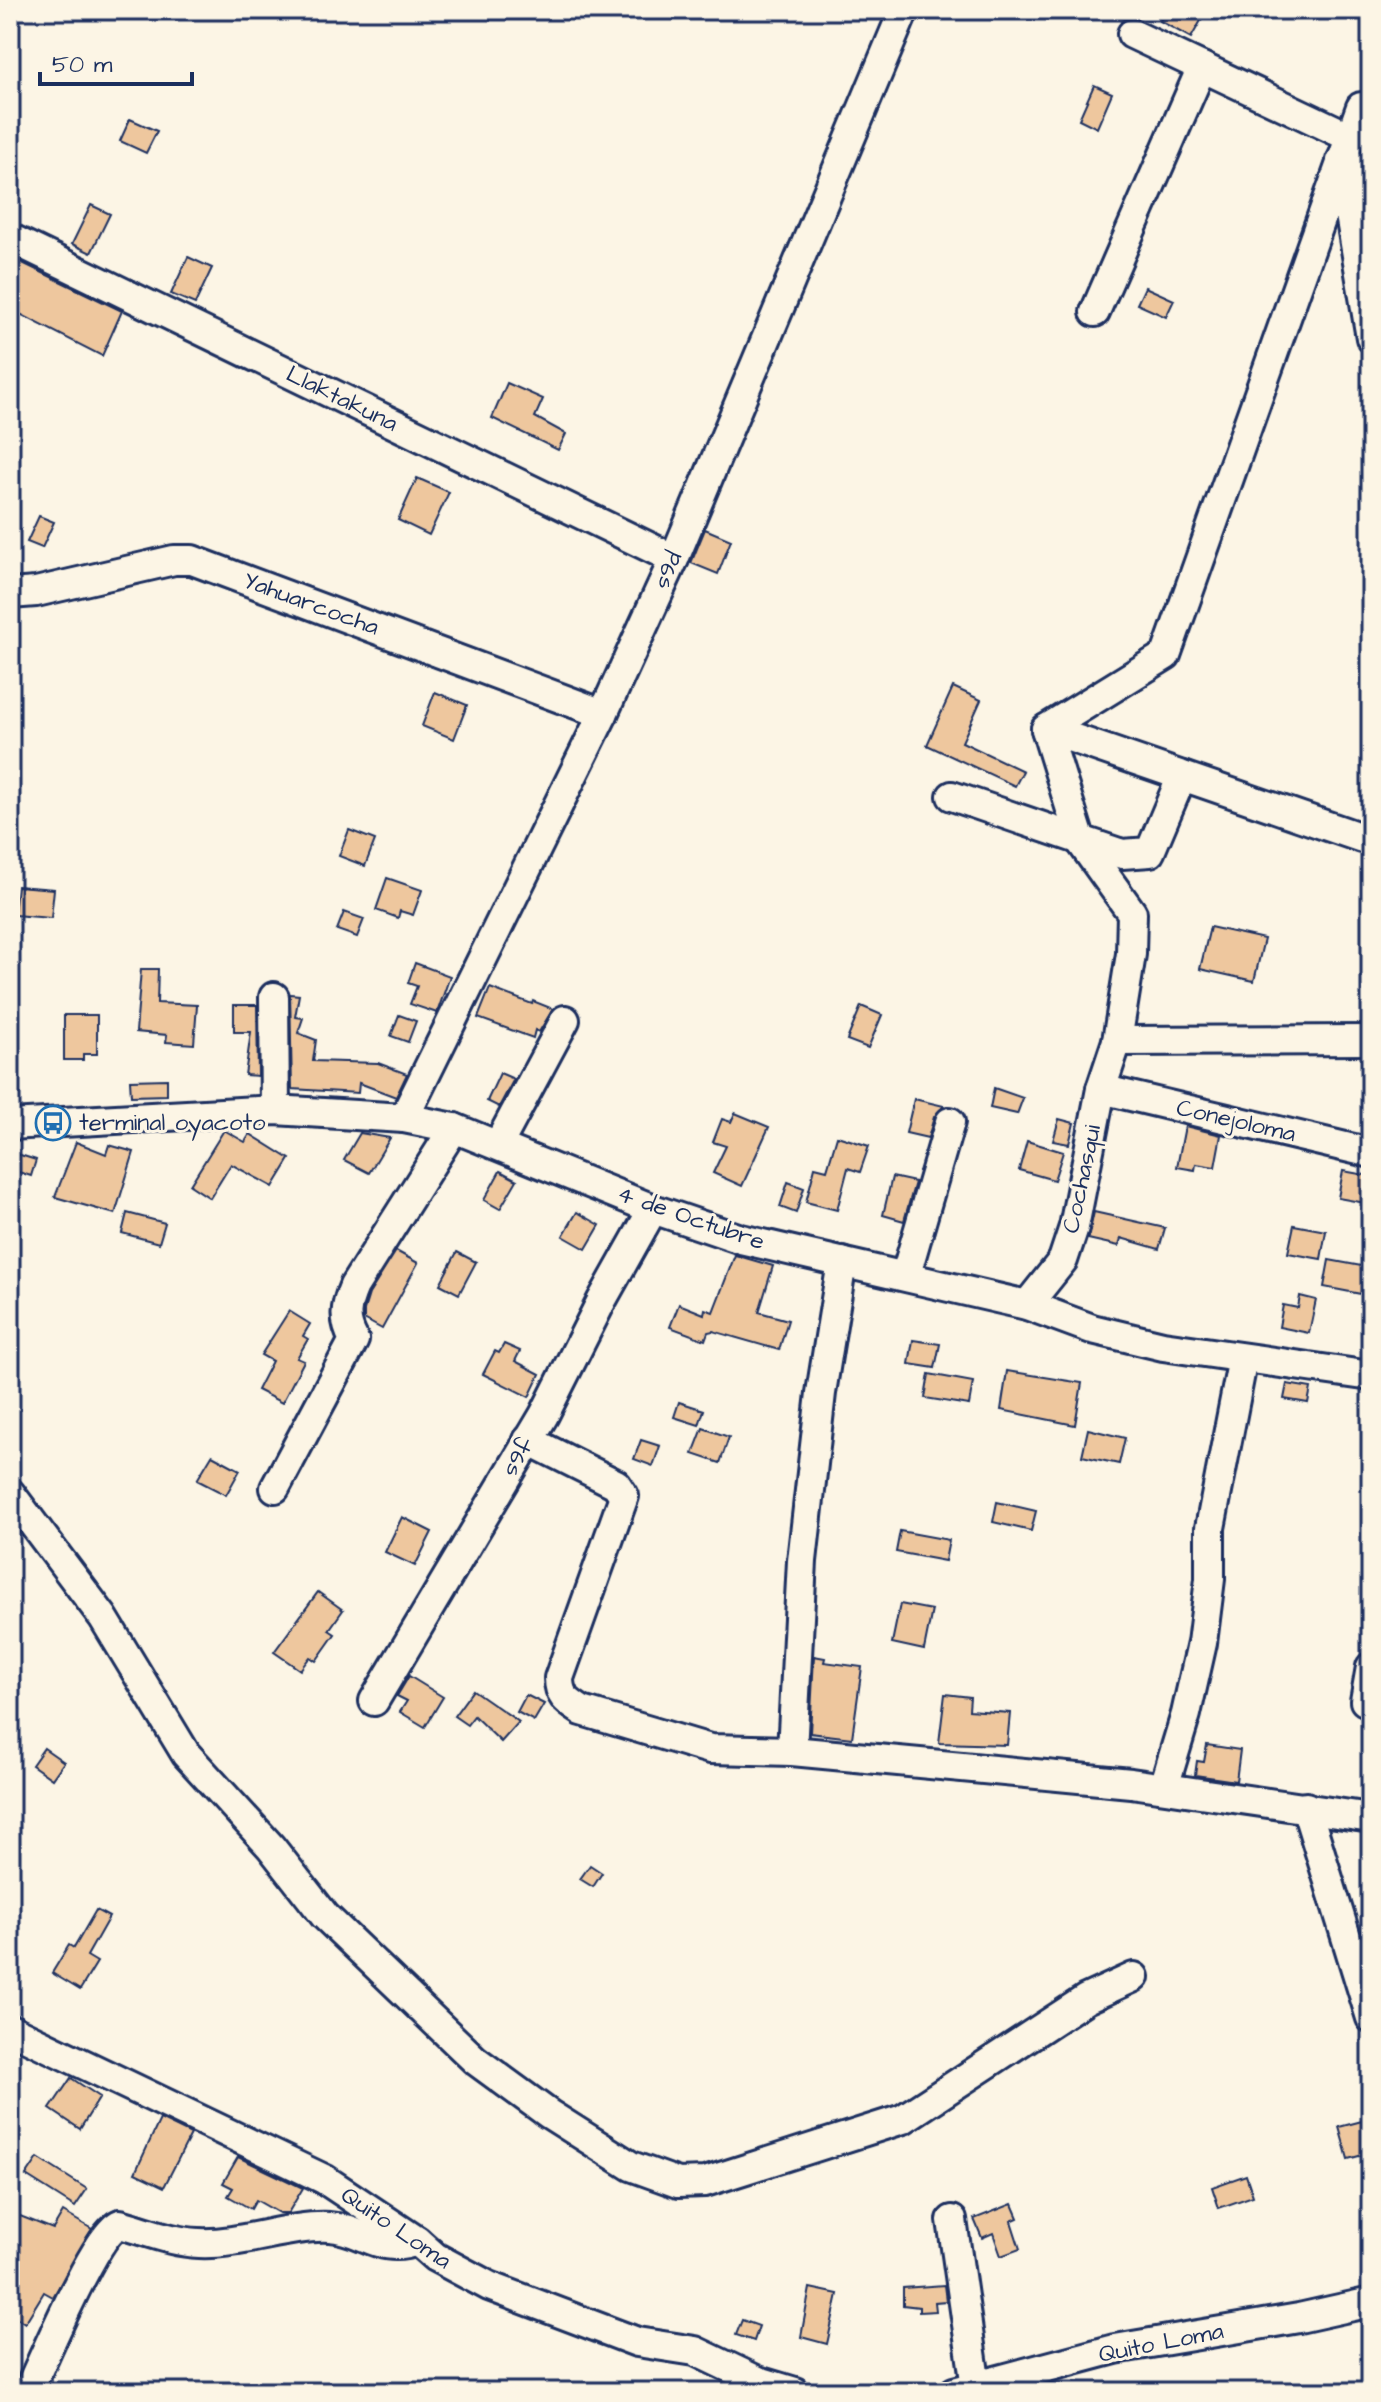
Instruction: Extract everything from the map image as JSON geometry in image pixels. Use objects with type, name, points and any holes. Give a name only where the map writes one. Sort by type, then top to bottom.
[{"type":"street","name":"s9d","points":[[404,1118],[603,714],[674,559],[904,10]]},
{"type":"street","points":[[1132,34],[1202,67],[1346,149],[1371,171]]},
{"type":"street","points":[[1095,312],[1202,67]]},
{"type":"street","points":[[1046,729],[1166,655],[1361,107],[1371,107]]},
{"type":"street","points":[[1346,149],[1371,338]]},
{"type":"street","name":"Llaktakuna","points":[[10,238],[674,559]]},
{"type":"street","name":"Yahuarcocha","points":[[10,594],[36,592],[174,560],[192,560],[603,714]]},
{"type":"street","points":[[1046,729],[1371,841]]},
{"type":"street","name":"Cochasqui","points":[[1027,1305],[1063,1260],[1074,1227],[1101,1089],[1117,1041],[1131,954],[1132,913],[1081,842],[1046,729]]},
{"type":"street","points":[[952,796],[1122,854],[1150,852],[1182,776]]},
{"type":"street","points":[[274,997],[275,1110]]},
{"type":"street","points":[[498,1145],[565,1020]]},
{"type":"street","points":[[1117,1041],[1371,1040]]},
{"type":"street","name":"Conejoloma","points":[[1101,1089],[1371,1153]]},
{"type":"street","name":"4 de Octubre","points":[[10,1125],[275,1110],[404,1118],[454,1128],[653,1209],[741,1239],[906,1274],[1027,1305],[1092,1329],[1163,1346],[1371,1376]]},
{"type":"street","points":[[906,1274],[950,1122]]},
{"type":"street","points":[[275,1488],[354,1340],[346,1326],[346,1306],[354,1286],[454,1128]]},
{"type":"street","name":"s9f","points":[[374,1701],[528,1440],[653,1209]]},
{"type":"street","points":[[792,1751],[802,1561],[821,1393],[842,1262]]},
{"type":"street","points":[[1164,1787],[1186,1714],[1202,1643],[1210,1579],[1210,1528],[1243,1358]]},
{"type":"street","points":[[528,1440],[616,1484],[624,1496],[559,1678],[559,1691],[564,1699],[582,1711],[710,1749],[792,1751],[1164,1787],[1371,1818]]},
{"type":"street","points":[[10,1493],[103,1617],[186,1754],[271,1847],[325,1916],[475,2060],[631,2166],[678,2183],[705,2182],[903,2119],[1086,1999],[1134,1977]]},
{"type":"street","points":[[1365,1701],[1371,1667]]},
{"type":"street","points":[[1306,1807],[1371,2018]]},
{"type":"street","name":"Quito Loma","points":[[10,2029],[324,2179],[417,2241],[435,2257],[489,2286],[637,2342],[695,2351],[758,2381],[795,2392]]},
{"type":"street","points":[[952,2220],[965,2389]]},
{"type":"street","points":[[28,2392],[95,2253],[113,2227],[120,2224],[200,2243],[326,2227],[354,2231],[378,2244],[398,2248],[417,2241]]},
{"type":"street","name":"Quito Loma","points":[[965,2389],[1115,2349],[1299,2318],[1371,2302]]},
{"type":"building","points":[[1166,10],[1207,10],[1191,38],[1160,21]]},
{"type":"building","points":[[1094,85],[1112,93],[1097,128],[1079,119]]},
{"type":"building","points":[[130,119],[157,131],[146,153],[120,141]]},
{"type":"building","points":[[91,205],[110,214],[91,253],[72,244]]},
{"type":"building","points":[[10,257],[122,311],[102,356],[10,309]]},
{"type":"building","points":[[188,257],[212,268],[195,304],[171,294]]},
{"type":"building","points":[[1145,287],[1174,300],[1166,317],[1137,304]]},
{"type":"building","points":[[507,383],[543,399],[535,417],[566,434],[558,450],[492,418]]},
{"type":"building","points":[[417,478],[449,492],[429,535],[398,520]]},
{"type":"building","points":[[39,516],[54,522],[42,548],[27,542]]},
{"type":"building","points":[[705,529],[731,540],[718,574],[691,563]]},
{"type":"building","points":[[953,687],[981,700],[962,742],[1023,771],[1015,786],[927,745]]},
{"type":"building","points":[[435,692],[467,705],[454,739],[422,726]]},
{"type":"building","points":[[349,830],[375,840],[365,866],[339,856]]},
{"type":"building","points":[[387,878],[422,890],[413,915],[400,911],[398,918],[376,910]]},
{"type":"building","points":[[17,886],[54,889],[51,918],[14,915]]},
{"type":"building","points":[[344,912],[364,919],[357,937],[337,930]]},
{"type":"building","points":[[1210,927],[1264,939],[1254,981],[1200,969]]},
{"type":"building","points":[[415,963],[450,976],[437,1013],[410,1004],[417,986],[408,983]]},
{"type":"building","points":[[141,969],[158,969],[157,1003],[197,1005],[194,1044],[166,1042],[167,1035],[136,1032]]},
{"type":"building","points":[[490,988],[553,1009],[539,1032],[535,1030],[533,1038],[478,1018]]},
{"type":"building","points":[[290,994],[299,995],[295,1017],[303,1018],[298,1033],[316,1040],[313,1061],[378,1063],[407,1074],[396,1097],[359,1083],[358,1093],[292,1089]]},
{"type":"building","points":[[234,1005],[257,1005],[258,1076],[245,1075],[251,1032],[234,1032]]},
{"type":"building","points":[[861,1006],[882,1015],[868,1048],[847,1040]]},
{"type":"building","points":[[64,1015],[97,1015],[97,1054],[83,1054],[83,1060],[64,1060]]},
{"type":"building","points":[[399,1015],[416,1021],[408,1042],[391,1036]]},
{"type":"building","points":[[500,1073],[514,1079],[499,1107],[487,1101]]},
{"type":"building","points":[[167,1079],[167,1095],[131,1096],[130,1080]]},
{"type":"building","points":[[994,1088],[1023,1098],[1017,1114],[990,1108]]},
{"type":"building","points":[[914,1099],[944,1106],[934,1117],[928,1138],[906,1133]]},
{"type":"building","points":[[735,1113],[769,1127],[742,1186],[713,1173],[726,1146],[713,1142],[722,1119],[731,1122]]},
{"type":"building","points":[[1059,1119],[1074,1123],[1069,1144],[1053,1141]]},
{"type":"building","points":[[1185,1126],[1221,1135],[1215,1167],[1196,1164],[1195,1170],[1177,1167]]},
{"type":"building","points":[[224,1130],[245,1142],[250,1134],[290,1159],[273,1187],[231,1164],[210,1198],[190,1185]]},
{"type":"building","points":[[360,1133],[390,1138],[369,1173],[344,1160]]},
{"type":"building","points":[[837,1136],[869,1146],[860,1172],[848,1168],[837,1210],[806,1202],[815,1167],[827,1170]]},
{"type":"building","points":[[1027,1141],[1063,1152],[1054,1180],[1019,1170]]},
{"type":"building","points":[[76,1142],[106,1154],[109,1145],[134,1152],[115,1214],[55,1197]]},
{"type":"building","points":[[17,1154],[36,1160],[31,1176],[12,1170]]},
{"type":"building","points":[[500,1171],[517,1180],[500,1209],[484,1200]]},
{"type":"building","points":[[1343,1171],[1371,1176],[1371,1204],[1338,1198]]},
{"type":"building","points":[[892,1177],[915,1182],[904,1221],[883,1215]]},
{"type":"building","points":[[788,1182],[804,1188],[796,1213],[780,1207]]},
{"type":"building","points":[[577,1212],[600,1225],[586,1249],[563,1236]]},
{"type":"building","points":[[1094,1212],[1165,1228],[1159,1249],[1121,1238],[1119,1246],[1088,1239]]},
{"type":"building","points":[[127,1213],[165,1223],[159,1243],[122,1233]]},
{"type":"building","points":[[1294,1225],[1326,1231],[1321,1259],[1288,1253]]},
{"type":"building","points":[[396,1251],[418,1263],[382,1329],[364,1319],[364,1310],[369,1294]]},
{"type":"building","points":[[457,1252],[476,1262],[459,1294],[440,1284]]},
{"type":"building","points":[[735,1255],[773,1266],[759,1312],[788,1320],[779,1350],[713,1331],[708,1332],[705,1340],[670,1327],[679,1304],[704,1314],[705,1309],[713,1312]]},
{"type":"building","points":[[1329,1260],[1367,1267],[1361,1294],[1324,1287]]},
{"type":"building","points":[[1300,1296],[1316,1300],[1309,1333],[1279,1327],[1283,1305],[1298,1308]]},
{"type":"building","points":[[289,1311],[310,1324],[303,1336],[308,1339],[297,1358],[304,1361],[282,1403],[257,1390],[272,1361],[261,1355]]},
{"type":"building","points":[[913,1340],[940,1344],[935,1368],[909,1364]]},
{"type":"building","points":[[504,1344],[520,1351],[515,1361],[540,1374],[529,1397],[483,1374],[495,1351],[499,1353]]},
{"type":"building","points":[[1007,1371],[1082,1383],[1075,1425],[1001,1410]]},
{"type":"building","points":[[929,1374],[973,1382],[969,1405],[925,1398]]},
{"type":"building","points":[[1287,1384],[1311,1388],[1308,1403],[1284,1399]]},
{"type":"building","points":[[679,1402],[704,1410],[699,1425],[674,1417]]},
{"type":"building","points":[[703,1428],[729,1437],[720,1463],[693,1454]]},
{"type":"building","points":[[1088,1429],[1125,1438],[1119,1464],[1082,1456]]},
{"type":"building","points":[[641,1440],[660,1446],[653,1466],[634,1459]]},
{"type":"building","points":[[212,1455],[240,1470],[226,1495],[197,1480]]},
{"type":"building","points":[[997,1502],[1036,1511],[1031,1531],[993,1522]]},
{"type":"building","points":[[402,1517],[432,1532],[415,1566],[385,1552]]},
{"type":"building","points":[[900,1531],[949,1540],[945,1561],[896,1552]]},
{"type":"building","points":[[318,1592],[343,1610],[329,1630],[335,1634],[316,1661],[310,1657],[300,1670],[274,1652]]},
{"type":"building","points":[[900,1604],[932,1610],[924,1650],[892,1643]]},
{"type":"building","points":[[814,1656],[825,1658],[824,1662],[862,1667],[852,1738],[810,1733]]},
{"type":"building","points":[[409,1676],[443,1697],[425,1727],[400,1712],[407,1701],[397,1696]]},
{"type":"building","points":[[473,1690],[519,1722],[501,1742],[474,1716],[467,1725],[454,1716]]},
{"type":"building","points":[[945,1694],[970,1697],[969,1710],[1010,1713],[1007,1745],[939,1743]]},
{"type":"building","points":[[526,1695],[544,1704],[534,1721],[517,1712]]},
{"type":"building","points":[[1207,1745],[1240,1750],[1236,1781],[1195,1775],[1197,1761],[1204,1762]]},
{"type":"building","points":[[44,1748],[64,1762],[52,1779],[32,1765]]},
{"type":"building","points":[[590,1865],[602,1873],[593,1887],[580,1879]]},
{"type":"building","points":[[96,1910],[109,1917],[87,1956],[97,1962],[80,1990],[52,1973],[69,1945],[74,1948]]},
{"type":"building","points":[[71,2078],[100,2097],[80,2129],[50,2109]]},
{"type":"building","points":[[160,2119],[191,2134],[164,2187],[135,2173]]},
{"type":"building","points":[[1362,2121],[1370,2153],[1348,2159],[1339,2127]]},
{"type":"building","points":[[238,2157],[303,2188],[288,2213],[279,2213],[256,2200],[251,2209],[228,2196],[233,2188],[223,2183]]},
{"type":"building","points":[[38,2158],[87,2189],[75,2207],[26,2176]]},
{"type":"building","points":[[1246,2175],[1253,2196],[1219,2208],[1212,2187]]},
{"type":"building","points":[[1012,2204],[1018,2218],[1011,2221],[1020,2249],[1001,2256],[993,2233],[982,2238],[974,2219]]},
{"type":"building","points":[[63,2212],[92,2229],[53,2297],[44,2292],[25,2323],[10,2313],[10,2227],[15,2214],[53,2229]]},
{"type":"building","points":[[944,2285],[946,2301],[935,2302],[936,2311],[919,2312],[919,2307],[903,2305],[903,2288]]},
{"type":"building","points":[[810,2288],[838,2294],[827,2344],[801,2337]]},
{"type":"building","points":[[742,2320],[759,2326],[754,2341],[736,2335]]},
{"type":"place","name":"terminal oyacoto","points":[[53,1123]]}]
